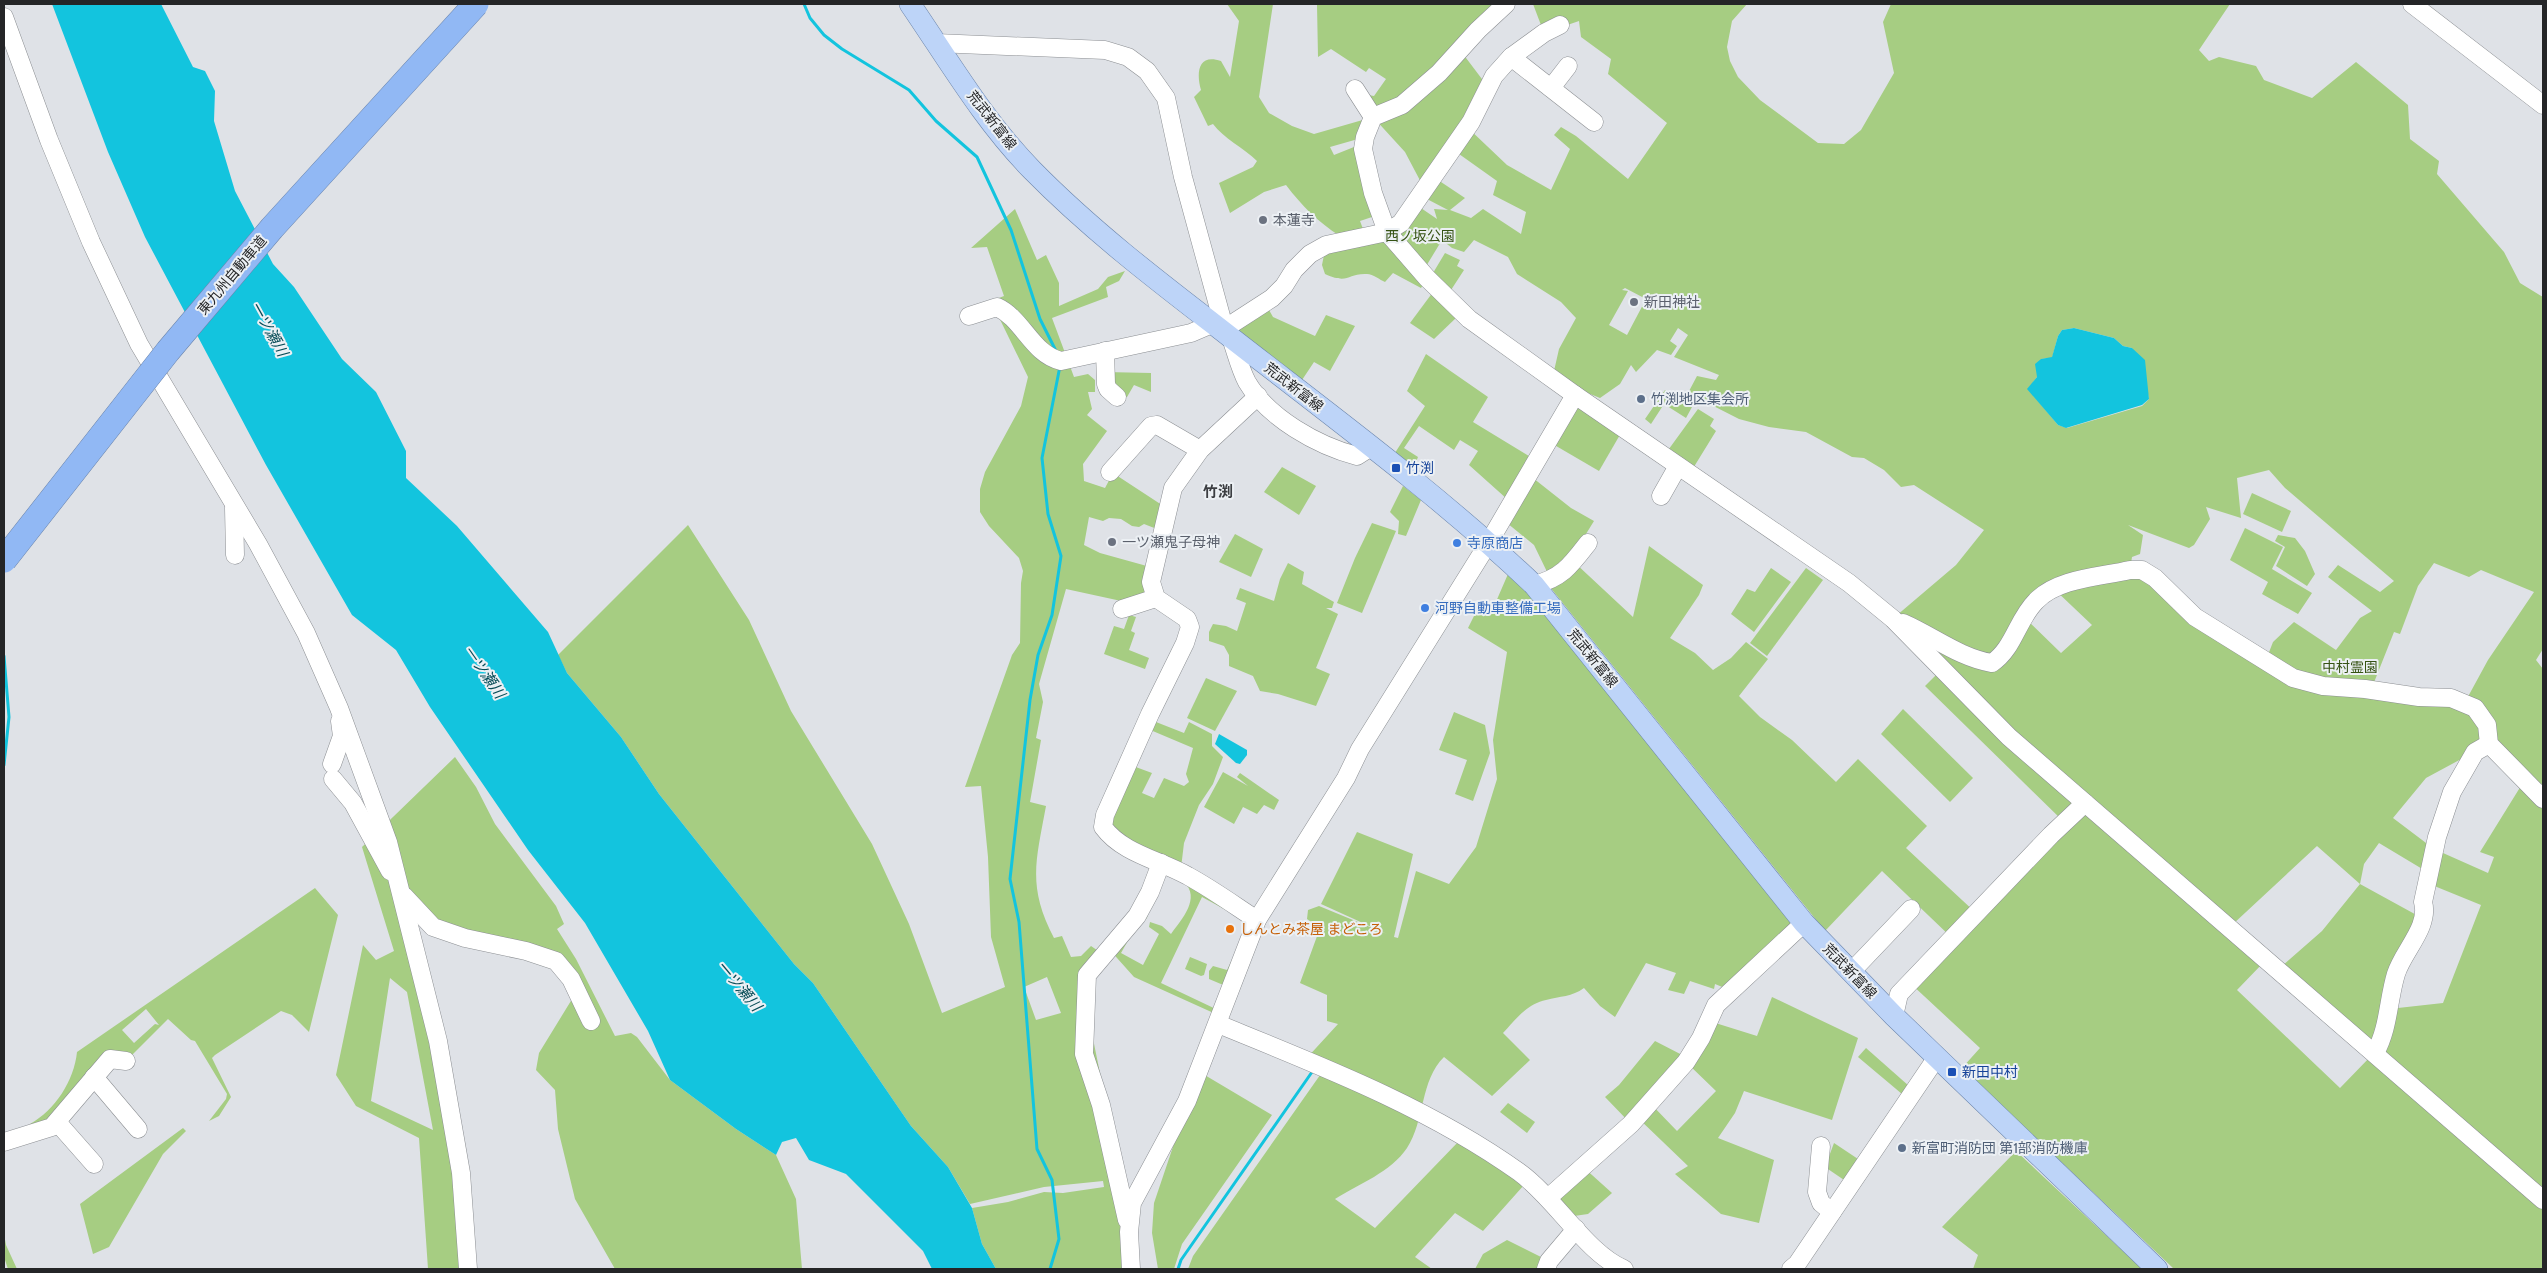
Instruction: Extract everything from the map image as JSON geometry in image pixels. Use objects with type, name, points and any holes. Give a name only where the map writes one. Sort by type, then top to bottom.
[{"type":"highway","name":"東九州自動車道","points":[[4,560],[168,351],[272,228],[476,4]]},
{"type":"main road","name":"荒武新富線","points":[[910,4],[977,104],[1032,170],[1117,248],[1489,542],[1534,585],[1804,923],[1894,1016],[2157,1269]]},
{"type":"street","points":[[1506,4],[1478,30],[1439,73],[1402,105],[1373,117],[1365,137],[1364,149],[1373,193],[1387,232],[1427,278],[1469,319],[1575,395],[1849,582],[1893,619],[2009,737],[2543,1200]]},
{"type":"street","points":[[2412,4],[2543,105]]},
{"type":"street","points":[[4,17],[49,140],[87,233],[138,344],[234,505],[306,633],[339,708],[388,842],[448,1087],[461,1173],[468,1269]]},
{"type":"street","points":[[968,316],[997,307],[1008,312],[1048,358],[1061,361],[1191,334],[1222,331],[1272,298],[1284,286],[1294,270],[1310,254],[1326,245],[1387,232],[1401,223],[1471,122],[1494,76],[1510,57],[1544,33],[1560,25]]},
{"type":"street","points":[[936,43],[1105,50],[1128,57],[1147,71],[1166,98],[1183,177],[1221,316],[1222,331],[1247,382],[1274,412],[1312,440],[1357,456],[1371,447]]},
{"type":"street","points":[[1510,57],[1594,122]]},
{"type":"street","points":[[1551,88],[1568,66]]},
{"type":"street","points":[[1355,89],[1373,117]]},
{"type":"street","points":[[1105,351],[1106,384],[1108,389],[1117,397]]},
{"type":"street","points":[[1131,1269],[1129,1232],[1132,1203],[1187,1101],[1257,920],[1346,778],[1360,749],[1489,542],[1575,395]]},
{"type":"street","points":[[1257,920],[1188,876],[1137,854],[1112,839],[1103,826],[1105,815],[1150,714],[1185,643],[1190,627],[1186,619],[1156,598],[1151,582],[1173,488],[1200,450],[1258,396]]},
{"type":"street","points":[[1110,472],[1151,426],[1157,425],[1200,450]]},
{"type":"street","points":[[1661,496],[1678,466]]},
{"type":"street","points":[[234,505],[235,555]]},
{"type":"street","points":[[1534,585],[1552,580],[1565,571],[1588,543]]},
{"type":"street","points":[[1893,619],[1980,661],[1992,664],[2004,655],[2036,601],[2054,588],[2130,570],[2142,570],[2155,578],[2195,617],[2293,678],[2323,686],[2365,689],[2419,697],[2451,698],[2475,708],[2487,725],[2489,744],[2543,799]]},
{"type":"street","points":[[1122,609],[1156,598]]},
{"type":"street","points":[[339,708],[342,736],[332,771],[353,803],[398,885],[433,927],[465,938],[526,951],[556,961],[571,979],[591,1021]]},
{"type":"street","points":[[2375,1053],[2382,1039],[2397,972],[2412,944],[2425,910],[2423,902],[2436,843],[2452,792],[2475,752],[2489,744]]},
{"type":"street","points":[[1894,1016],[1899,994],[2051,835],[2085,803]]},
{"type":"street","points":[[1129,1232],[1101,1105],[1084,1054],[1087,976],[1137,916],[1150,892],[1161,863]]},
{"type":"street","points":[[1852,972],[1911,909]]},
{"type":"street","points":[[1549,1197],[1631,1124],[1686,1062],[1701,1038],[1716,1005],[1804,923]]},
{"type":"street","points":[[1218,1024],[1326,1068],[1420,1113],[1519,1173],[1549,1197],[1576,1229],[1612,1264],[1624,1269]]},
{"type":"street","points":[[1791,1269],[1797,1264],[1937,1057]]},
{"type":"street","points":[[4,1142],[52,1128],[110,1059],[126,1060]]},
{"type":"street","points":[[94,1077],[138,1129]]},
{"type":"street","points":[[57,1122],[94,1164]]},
{"type":"street","points":[[1821,1146],[1817,1192],[1821,1202],[1832,1212]]},
{"type":"street","points":[[1546,1269],[1549,1261],[1576,1229]]},
{"type":"green space","points":[[1227,4],[1273,4],[1259,97],[1269,113],[1292,126],[1314,134],[1373,117],[1365,137],[1330,147],[1334,155],[1354,147],[1375,216],[1360,221],[1363,229],[1340,236],[1311,213],[1286,185],[1264,192],[1230,213],[1219,183],[1253,167],[1257,161],[1222,134],[1213,124],[1208,126],[1194,97],[1201,90],[1199,71],[1203,62],[1213,59],[1221,61],[1230,77],[1239,21]]},
{"type":"green space","points":[[1311,4],[1506,4],[1460,50],[1488,87],[1467,127],[1507,165],[1551,190],[1570,149],[1554,135],[1561,127],[1576,136],[1628,179],[1667,123],[1608,74],[1611,59],[1581,37],[1579,21],[1544,33],[1533,4],[1747,4],[1732,21],[1727,47],[1730,61],[1738,77],[1760,100],[1818,143],[1844,144],[1861,130],[1894,73],[1883,22],[1891,4],[2230,4],[2199,50],[2209,61],[2219,57],[2256,66],[2264,80],[2312,98],[2356,62],[2408,105],[2410,139],[2439,161],[2437,174],[2504,252],[2520,283],[2543,297],[2543,649],[2536,660],[2543,669],[2543,1192],[2281,967],[2322,931],[2360,884],[2317,846],[2232,925],[2030,750],[1896,616],[1956,565],[1984,530],[1914,485],[1901,487],[1884,470],[1864,458],[1852,457],[1806,432],[1769,427],[1739,419],[1688,393],[1697,376],[1716,380],[1719,375],[1674,357],[1688,335],[1678,328],[1670,341],[1677,346],[1671,355],[1657,350],[1636,372],[1631,365],[1620,384],[1600,398],[1573,387],[1554,371],[1559,349],[1576,318],[1561,302],[1517,274],[1508,257],[1474,240],[1464,252],[1452,248],[1442,240],[1425,268],[1397,235],[1418,206],[1437,219],[1434,209],[1448,210],[1425,198],[1438,180],[1465,198],[1450,210],[1471,218],[1483,209],[1521,234],[1526,212],[1493,195],[1497,181],[1452,149],[1424,188],[1405,152],[1373,117],[1368,95],[1374,96],[1386,79],[1369,68],[1366,72],[1331,49],[1318,57],[1317,5]],"holes":[[[1625,288],[1646,299],[1627,335],[1609,325],[1628,291],[1622,290]],[[2074,328],[2114,338],[2123,346],[2132,348],[2149,399],[2142,406],[2067,428],[2058,425],[2028,389],[2037,377],[2041,359],[2052,358],[2058,336],[2062,330]],[[2269,470],[2285,488],[2394,581],[2380,592],[2338,565],[2328,577],[2372,611],[2360,618],[2336,650],[2294,622],[2273,642],[2266,660],[2130,570],[2132,557],[2140,554],[2143,535],[2128,525],[2189,548],[2194,545],[2210,519],[2206,507],[2241,518],[2237,478]],[[2434,563],[2469,577],[2481,570],[2534,592],[2488,660],[2464,704],[2371,690],[2394,632],[2400,634],[2418,586]],[[2053,588],[2092,625],[2061,653],[2025,618]],[[2489,744],[2524,781],[2480,852],[2494,857],[2488,873],[2434,849],[2393,818],[2426,778]],[[2379,843],[2429,873],[2427,883],[2481,905],[2443,1003],[2389,1009],[2422,918],[2360,884],[2364,864]]]},
{"type":"green space","points":[[1015,209],[1037,260],[1046,255],[1059,283],[1059,306],[1098,289],[1108,277],[1125,271],[1119,281],[1106,287],[1108,297],[1052,318],[1074,377],[1088,374],[1095,380],[1095,392],[1088,392],[1092,409],[1087,415],[1107,431],[1083,464],[1084,481],[1105,488],[1113,473],[1168,509],[1162,531],[1144,524],[1139,527],[1132,526],[1121,519],[1109,518],[1103,521],[1089,517],[1084,545],[1100,553],[1154,568],[1156,598],[1135,604],[1066,589],[1039,684],[1043,702],[1036,738],[1041,740],[1030,802],[1046,806],[1036,873],[1037,888],[1045,920],[1054,938],[1062,936],[1071,957],[1081,956],[1091,946],[1104,955],[1087,975],[1090,1024],[1126,1201],[1126,1269],[996,1269],[982,1244],[972,1208],[1008,1202],[1044,1192],[1063,1193],[1104,1187],[1103,1181],[1044,1187],[970,1204],[948,1167],[911,1126],[813,983],[794,964],[659,794],[621,737],[567,673],[558,655],[688,525],[749,620],[791,711],[872,844],[909,924],[942,1013],[1005,987],[991,937],[988,857],[981,786],[965,787],[1012,655],[1020,643],[1023,571],[1019,558],[989,526],[980,512],[980,489],[985,472],[1021,406],[1028,377],[991,301],[1004,296],[987,247],[971,248]],"holes":[[[1047,977],[1061,1013],[1036,1020],[1024,987]]]},
{"type":"green space","points":[[1387,232],[1427,278],[1421,288],[1393,273],[1385,282],[1369,274],[1360,274],[1344,279],[1325,274],[1322,265],[1326,245]]},
{"type":"green space","points":[[1445,253],[1460,260],[1457,266],[1464,270],[1451,290],[1433,273]]},
{"type":"green space","points":[[1433,292],[1458,316],[1434,339],[1410,323]]},
{"type":"green space","points":[[1265,303],[1273,317],[1315,336],[1326,315],[1355,326],[1330,371],[1314,362],[1300,383],[1228,327]]},
{"type":"green space","points":[[1426,354],[1488,397],[1473,422],[1532,458],[1507,499],[1469,465],[1478,451],[1460,440],[1454,450],[1419,426],[1404,448],[1418,457],[1416,462],[1404,464],[1393,456],[1425,406],[1407,391]]},
{"type":"green space","points":[[1105,372],[1151,373],[1151,392],[1134,385],[1127,397],[1112,393]]},
{"type":"green space","points":[[1665,390],[1692,407],[1686,418],[1664,404],[1651,424],[1645,419]]},
{"type":"green space","points":[[1576,403],[1621,433],[1599,471],[1551,443]]},
{"type":"green space","points":[[1698,409],[1714,419],[1710,426],[1716,431],[1692,470],[1666,453]]},
{"type":"green space","points":[[1282,467],[1316,486],[1299,515],[1264,492]]},
{"type":"green space","points":[[1533,478],[1571,508],[1594,521],[1581,542],[1574,562],[1633,617],[1649,546],[1703,585],[1699,595],[1670,638],[1695,653],[1713,670],[1731,658],[1746,642],[1768,659],[1739,696],[1760,717],[1792,740],[1836,782],[1858,759],[1927,826],[1906,848],[1976,913],[2064,822],[1925,686],[1938,673],[2263,963],[2237,990],[2340,1088],[2372,1055],[2543,1206],[2543,1269],[2174,1269],[1962,1068],[1980,1048],[1910,983],[1952,938],[1882,871],[1825,931],[1546,582],[1551,580],[1534,545],[1507,523]]},
{"type":"green space","points":[[1403,486],[1421,500],[1406,536],[1398,534],[1399,521],[1390,512]]},
{"type":"green space","points":[[2252,493],[2291,511],[2282,532],[2243,514]]},
{"type":"green space","points":[[1372,523],[1396,531],[1362,613],[1337,603],[1355,558]]},
{"type":"green space","points":[[2245,528],[2283,547],[2272,569],[2312,593],[2298,614],[2262,594],[2268,582],[2230,560]]},
{"type":"green space","points":[[1235,534],[1263,549],[1251,577],[1219,562]]},
{"type":"green space","points":[[2278,535],[2295,538],[2305,551],[2315,574],[2307,586],[2276,566],[2285,547],[2275,541]]},
{"type":"green space","points":[[1288,563],[1304,572],[1302,584],[1334,602],[1332,608],[1326,608],[1338,614],[1316,668],[1330,674],[1316,706],[1278,694],[1260,691],[1253,676],[1229,666],[1229,655],[1224,646],[1209,641],[1209,632],[1213,624],[1226,626],[1237,631],[1246,603],[1236,599],[1240,588],[1274,601],[1280,579]]},
{"type":"green space","points":[[1771,568],[1791,582],[1754,632],[1731,614],[1747,589],[1755,592]]},
{"type":"green space","points":[[1806,568],[1823,580],[1767,656],[1750,643]]},
{"type":"green space","points":[[1508,574],[1532,597],[1797,930],[1732,991],[1715,984],[1714,989],[1690,981],[1684,994],[1668,990],[1676,973],[1646,963],[1615,1017],[1600,1006],[1584,988],[1570,995],[1533,1005],[1522,1013],[1503,1033],[1530,1060],[1492,1096],[1444,1057],[1436,1066],[1426,1089],[1417,1126],[1407,1148],[1384,1171],[1335,1199],[1375,1228],[1459,1141],[1524,1185],[1483,1231],[1455,1213],[1415,1257],[1432,1269],[1188,1269],[1193,1256],[1325,1068],[1305,1060],[1338,1024],[1327,1021],[1327,995],[1300,983],[1320,928],[1307,919],[1308,910],[1319,906],[1387,934],[1321,904],[1357,832],[1413,854],[1394,937],[1398,938],[1416,871],[1449,884],[1476,847],[1497,779],[1493,740],[1507,652],[1468,628],[1480,604],[1487,607],[1495,604]]},
{"type":"green space","points":[[1129,615],[1136,617],[1131,631],[1135,633],[1129,650],[1149,658],[1145,669],[1104,654],[1114,626],[1124,629]]},
{"type":"green space","points":[[1206,678],[1237,691],[1215,731],[1187,718]]},
{"type":"green space","points":[[1903,709],[1973,778],[1950,802],[1881,734]]},
{"type":"green space","points":[[1454,712],[1485,725],[1490,753],[1473,801],[1455,794],[1467,760],[1439,750]]},
{"type":"green space","points":[[1156,722],[1184,733],[1189,722],[1212,734],[1212,746],[1223,757],[1213,784],[1199,805],[1184,843],[1181,868],[1115,835],[1109,817],[1133,766],[1152,773],[1142,793],[1154,798],[1164,778],[1184,786],[1189,782],[1186,774],[1193,748],[1148,729]]},
{"type":"green space","points":[[455,757],[476,787],[495,824],[556,906],[564,924],[557,929],[576,959],[615,1036],[631,1033],[637,1037],[670,1080],[736,1129],[776,1155],[796,1199],[802,1269],[615,1269],[575,1199],[558,1129],[555,1090],[536,1070],[539,1053],[577,991],[555,961],[433,927],[401,892],[417,954],[468,1269],[428,1269],[419,1138],[356,1106],[336,1075],[363,945],[376,960],[394,951],[362,847]],"holes":[[[390,978],[407,992],[433,1130],[371,1101]]]},
{"type":"green space","points":[[1223,772],[1248,786],[1237,777],[1240,773],[1279,800],[1274,810],[1264,805],[1257,814],[1243,807],[1234,824],[1204,807]]},
{"type":"green space","points":[[1184,882],[1255,921],[1228,987],[1209,979],[1209,971],[1213,966],[1227,970],[1248,922],[1202,897],[1161,983],[1220,1011],[1218,1015],[1134,977],[1109,949],[1149,905],[1147,918],[1138,923],[1121,953],[1143,965],[1159,934],[1149,927],[1150,922],[1162,926],[1171,934],[1188,908],[1191,895],[1189,888]]},
{"type":"green space","points":[[315,888],[338,915],[309,1032],[292,1015],[281,1011],[212,1058],[231,1097],[219,1116],[209,1121],[226,1099],[227,1094],[195,1041],[191,1040],[168,1019],[126,1061],[110,1059],[32,1134],[30,1124],[47,1111],[62,1094],[72,1074],[77,1052]],"holes":[[[146,1009],[159,1025],[155,1024],[134,1043],[122,1030]]]},
{"type":"green space","points":[[1190,957],[1207,964],[1204,975],[1201,976],[1185,969]]},
{"type":"green space","points":[[1772,997],[1858,1038],[1832,1120],[1744,1091],[1735,1113],[1718,1138],[1774,1160],[1759,1223],[1721,1214],[1675,1174],[1688,1166],[1637,1117],[1631,1124],[1605,1097],[1619,1085],[1655,1041],[1688,1058],[1709,1021],[1757,1036]],"holes":[[[1687,1063],[1716,1091],[1677,1131],[1650,1103]]]},
{"type":"green space","points":[[1866,1048],[1909,1086],[1902,1094],[1858,1057]]},
{"type":"green space","points":[[1203,1074],[1272,1115],[1182,1244],[1174,1269],[1158,1269],[1152,1233],[1154,1203],[1178,1132]]},
{"type":"green space","points":[[1508,1103],[1535,1122],[1527,1133],[1500,1112]]},
{"type":"green space","points":[[183,1128],[186,1131],[163,1154],[109,1247],[93,1254],[80,1204]]},
{"type":"green space","points":[[1834,1143],[1861,1161],[1847,1182],[1825,1167]]},
{"type":"green space","points":[[2016,1151],[2142,1269],[1973,1269],[1978,1255],[1942,1227]]},
{"type":"green space","points":[[1582,1166],[1612,1193],[1588,1214],[1574,1216],[1552,1194]]},
{"type":"green space","points":[[4,1234],[6,1245],[17,1269],[8,1269],[4,1257]]},
{"type":"green space","points":[[1507,1240],[1549,1261],[1546,1269],[1475,1269],[1483,1254]]},
{"type":"water","name":"一ツ瀬川","points":[[52,4],[161,4],[193,67],[205,71],[215,91],[214,121],[235,191],[273,264],[294,287],[342,359],[376,392],[406,451],[406,478],[457,526],[548,632],[567,673],[621,737],[659,794],[794,964],[813,983],[911,1126],[948,1167],[972,1208],[982,1244],[996,1269],[932,1269],[923,1251],[846,1174],[809,1160],[796,1138],[782,1142],[776,1155],[736,1129],[670,1080],[648,1031],[585,923],[528,850],[430,707],[396,650],[352,615],[266,465],[145,237],[108,152]]},
{"type":"water","points":[[2074,328],[2114,338],[2123,346],[2132,348],[2145,360],[2149,399],[2142,405],[2066,428],[2058,425],[2027,389],[2037,377],[2035,364],[2041,359],[2052,357],[2058,336],[2062,330]]},
{"type":"water","points":[[1219,734],[1247,750],[1247,755],[1240,764],[1236,763],[1215,744]]},
{"type":"waterway","points":[[804,4],[810,18],[824,35],[842,49],[909,90],[936,121],[977,157],[1011,230],[1040,319],[1057,353]]},
{"type":"waterway","points":[[1050,1269],[1059,1239],[1052,1180],[1037,1149],[1019,922],[1010,879],[1030,700],[1038,655],[1052,615],[1061,556],[1048,514],[1042,458],[1060,366]]},
{"type":"waterway","points":[[4,656],[9,717],[4,765]]},
{"type":"waterway","points":[[1178,1269],[1181,1260],[1312,1072]]},
{"type":"place","name":"本蓮寺","points":[[1263,220]]},
{"type":"place","name":"新田神社","points":[[1634,302]]},
{"type":"place","name":"竹渕地区集会所","points":[[1641,399]]},
{"type":"place","name":"竹渕","points":[[1396,468]]},
{"type":"place","name":"一ツ瀬鬼子母神","points":[[1112,542]]},
{"type":"place","name":"寺原商店","points":[[1457,543]]},
{"type":"place","name":"河野自動車整備工場","points":[[1425,608]]},
{"type":"place","name":"しんとみ茶屋 まどころ","points":[[1230,929]]},
{"type":"place","name":"新田中村","points":[[1952,1072]]},
{"type":"place","name":"新富町消防団 第1部消防機庫","points":[[1902,1148]]},
{"type":"district","name":"竹渕","points":[[1218,492]]},
{"type":"park label","name":"西ノ坂公園","points":[[1420,236]]},
{"type":"park label","name":"中村霊園","points":[[2350,667]]}]
